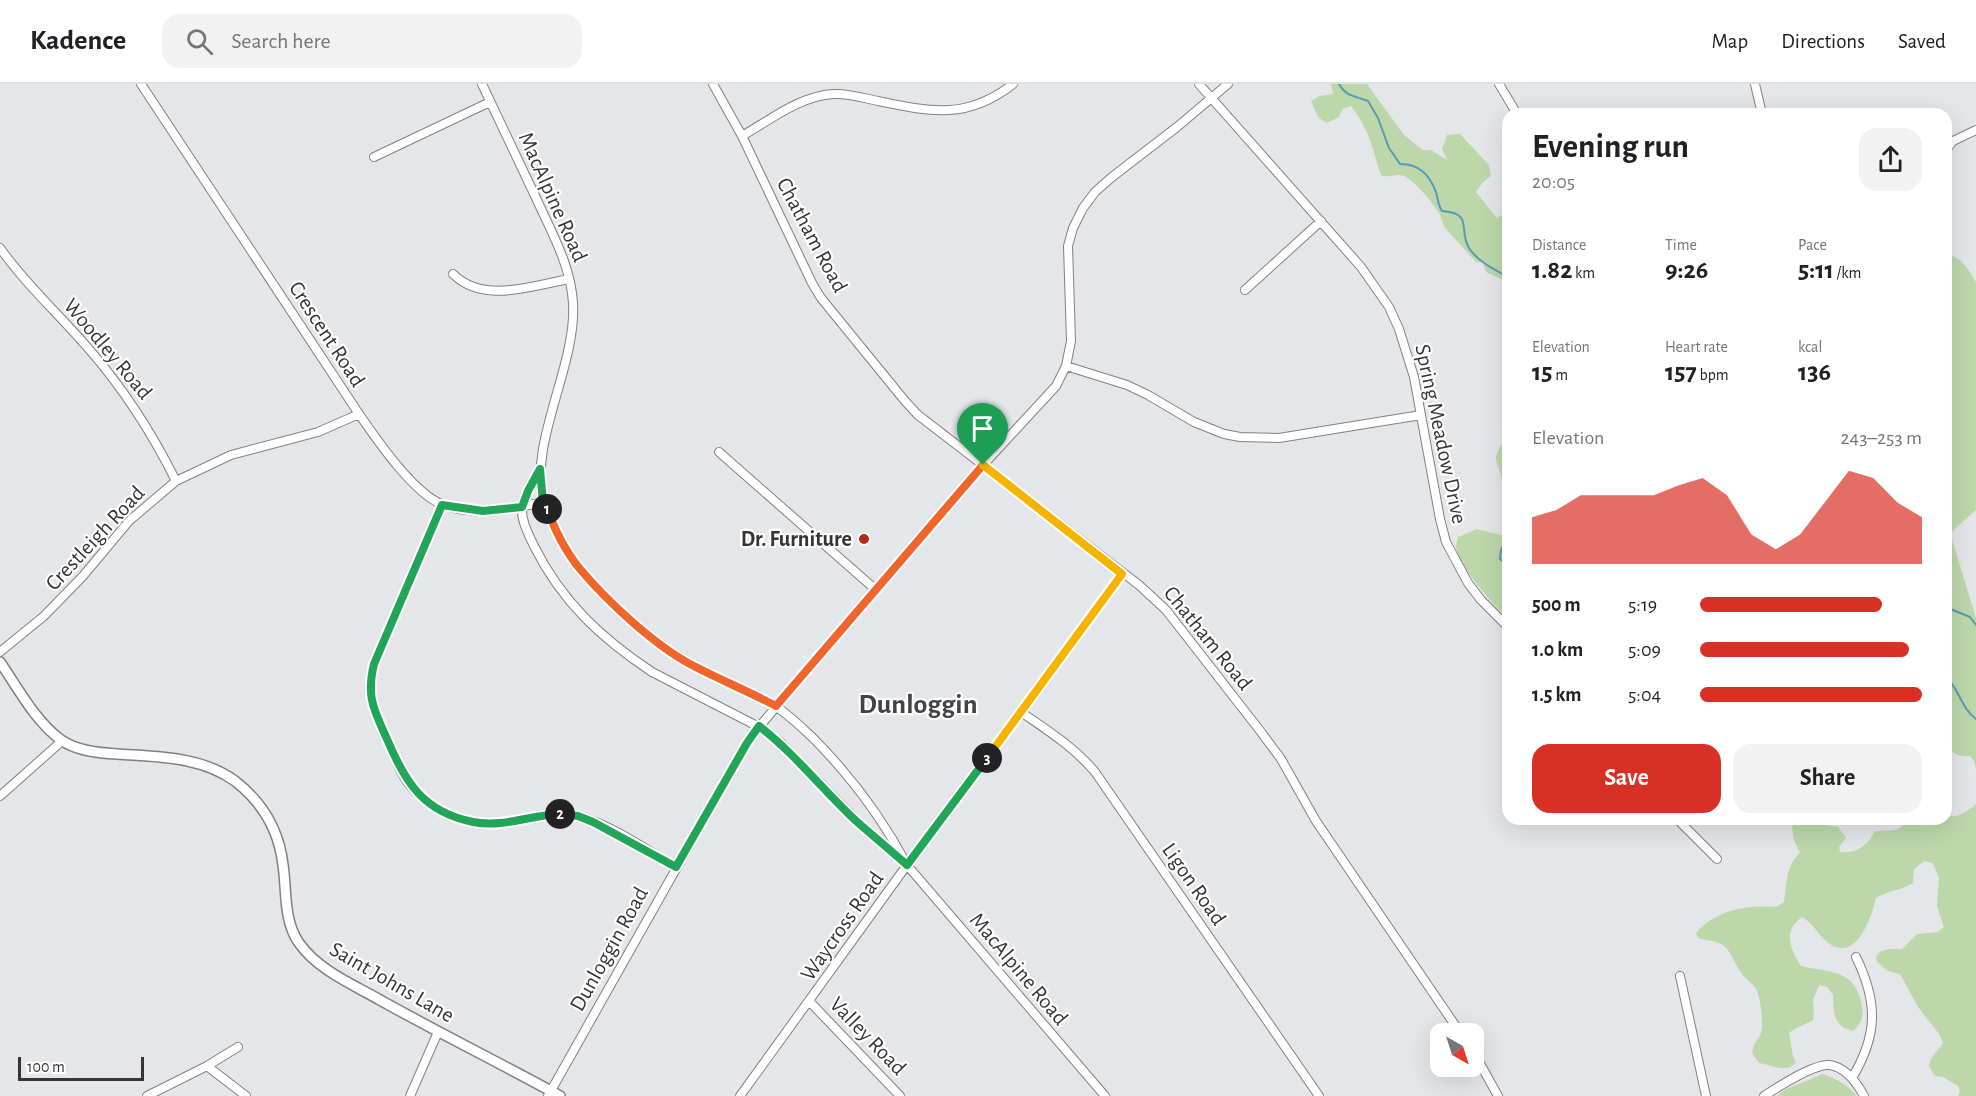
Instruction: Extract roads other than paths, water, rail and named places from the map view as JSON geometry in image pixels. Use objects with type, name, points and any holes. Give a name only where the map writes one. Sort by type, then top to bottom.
[{"type":"street","name":"Crescent Road","points":[[141,84],[359,414],[410,479],[442,505]]},
{"type":"street","name":"MacAlpine Road","points":[[482,84],[551,231],[569,279],[573,301],[573,324],[540,469],[543,502],[569,553],[614,604],[671,652],[776,706],[805,730],[848,776],[892,836],[907,865]]},
{"type":"street","name":"Chatham Road","points":[[713,84],[742,136],[800,261],[822,298],[911,408],[1143,589],[1166,610],[1281,759],[1316,821],[1454,1023]]},
{"type":"street","points":[[742,136],[794,106],[821,96],[850,95],[911,108],[950,111],[986,102],[1012,84]]},
{"type":"street","name":"Spring Meadow Drive","points":[[1199,84],[1362,269],[1389,307],[1414,376],[1446,542],[1468,583],[1502,621]]},
{"type":"street","name":"Dunloggin Road","points":[[549,1093],[676,867],[759,726],[983,465],[1049,395],[1066,366],[1071,341],[1068,246],[1073,228],[1083,208],[1095,192],[1112,177],[1228,84]]},
{"type":"street","points":[[1499,84],[1513,108]]},
{"type":"street","points":[[1755,84],[1761,108]]},
{"type":"street","points":[[375,157],[490,102]]},
{"type":"street","points":[[1952,142],[1976,130]]},
{"type":"street","points":[[1245,290],[1321,221]]},
{"type":"street","name":"Woodley Road","points":[[0,249],[34,291],[91,350],[120,387],[147,427],[176,482]]},
{"type":"street","points":[[453,274],[468,285],[481,290],[496,291],[569,279]]},
{"type":"street","points":[[1066,366],[1127,385],[1148,394],[1194,422],[1224,434],[1240,437],[1279,438],[1421,415]]},
{"type":"street","name":"Crestleigh Road","points":[[0,652],[44,616],[83,576],[129,520],[176,482],[231,455],[318,432],[359,414]]},
{"type":"street","points":[[719,452],[876,590]]},
{"type":"street","name":"MacAlpine Road","points":[[540,469],[522,507],[524,525],[544,566],[573,608],[592,626],[657,675],[759,726],[780,742],[856,820],[907,865],[1105,1096]]},
{"type":"street","points":[[543,502],[522,507],[483,511],[442,505],[374,664],[370,681],[370,696],[375,712],[400,771],[409,784],[422,797],[457,818],[475,823],[494,823],[544,814],[563,813],[578,816],[614,831],[676,867]]},
{"type":"street","name":"Waycross Road","points":[[740,1096],[1122,574]]},
{"type":"street","name":"Saint Johns Lane","points":[[0,662],[39,718],[62,741],[94,752],[186,760],[223,773],[237,783],[254,798],[274,828],[283,864],[288,916],[292,932],[314,960],[339,977],[438,1032],[549,1093],[560,1096]]},
{"type":"street","name":"Ligon Road","points":[[1021,712],[1069,745],[1095,772],[1318,1096]]},
{"type":"street","points":[[0,796],[62,741]]},
{"type":"street","points":[[1683,825],[1717,859]]},
{"type":"street","points":[[1852,1077],[1869,1044],[1872,1027],[1868,986],[1856,957]]},
{"type":"street","points":[[1680,976],[1706,1096]]},
{"type":"street","name":"Valley Road","points":[[810,1002],[900,1096]]},
{"type":"street","points":[[410,1096],[438,1032]]},
{"type":"street","points":[[147,1096],[207,1066],[238,1047]]},
{"type":"street","points":[[1764,1096],[1812,1070],[1829,1065],[1852,1077],[1864,1096]]},
{"type":"street","points":[[207,1066],[246,1096]]},
{"type":"street","points":[[1484,1071],[1498,1096]]},
{"type":"waterway","points":[[1339,84],[1348,94],[1368,101],[1378,118],[1389,148],[1400,164],[1418,168],[1427,175],[1442,211],[1452,212],[1462,219],[1466,241],[1472,253],[1502,274]]},
{"type":"waterway","points":[[1502,548],[1500,559],[1502,561]]},
{"type":"waterway","points":[[1952,610],[1970,617],[1976,625]]},
{"type":"waterway","points":[[1952,684],[1967,710],[1976,719]]},
{"type":"place","name":"Dr. Furniture","points":[[864,539]]},
{"type":"district","name":"Dunloggin","points":[[918,705]]}]
